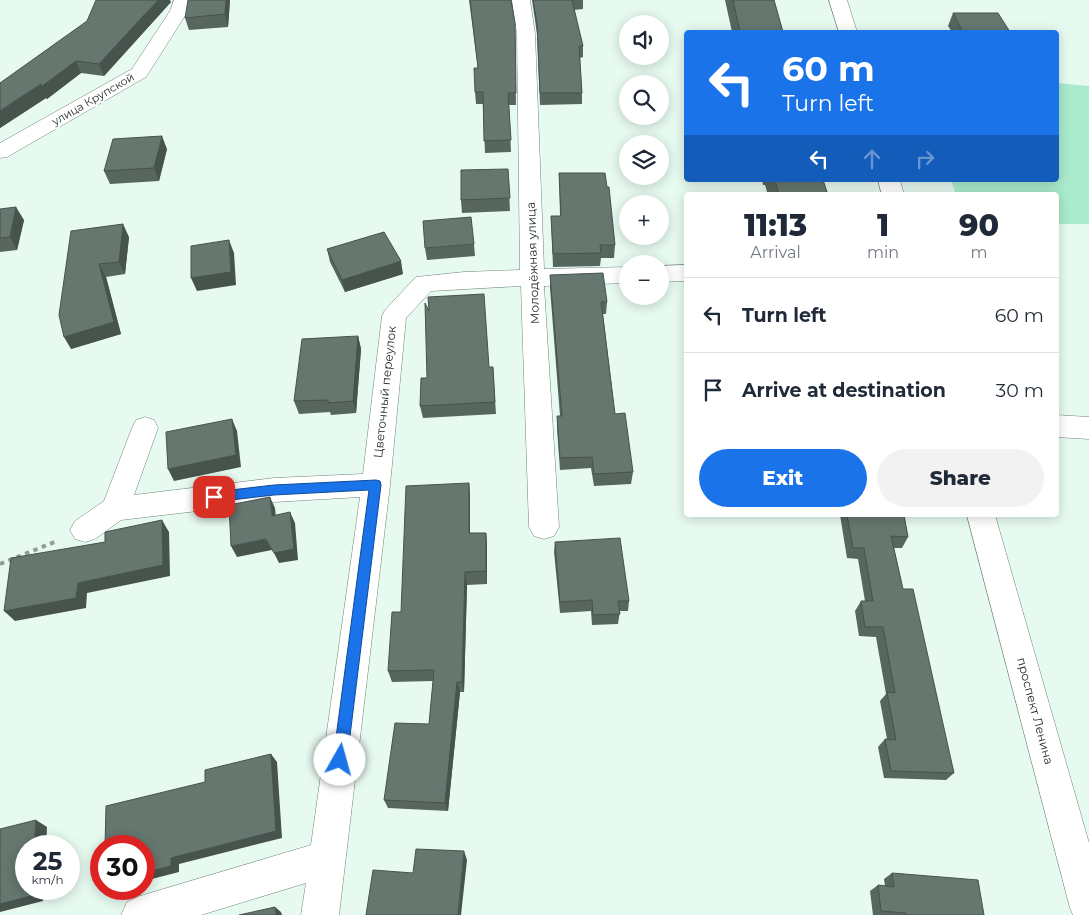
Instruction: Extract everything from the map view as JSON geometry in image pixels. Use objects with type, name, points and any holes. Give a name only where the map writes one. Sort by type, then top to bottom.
[{"type":"street","name":"улица Крупской","points":[[0,152],[139,73],[179,11],[183,0]]},
{"type":"street","name":"Молодёжная улица","points":[[521,0],[526,34],[532,278],[544,527]]},
{"type":"street","points":[[838,0],[847,30]]},
{"type":"street","points":[[669,274],[684,273]]},
{"type":"street","points":[[532,278],[619,275]]},
{"type":"street","name":"Цветочный переулок","points":[[320,915],[376,485],[394,316],[424,283],[532,278]]},
{"type":"street","points":[[1059,426],[1089,428]]},
{"type":"street","points":[[115,509],[145,428]]},
{"type":"street","points":[[85,530],[115,509],[274,490],[376,485]]},
{"type":"street","name":"проспект Ленина","points":[[982,517],[1089,908]]},
{"type":"street","points":[[140,915],[327,858]]},
{"type":"path","points":[[0,564],[85,530]]},
{"type":"green space","points":[[1059,83],[1089,86],[1089,224],[1059,224],[1059,192],[955,192],[952,182],[1059,182]]},
{"type":"building","points":[[96,0],[158,0],[99,64],[76,61],[41,87],[41,84],[0,111],[0,83],[87,21]]},
{"type":"building","points":[[188,0],[226,0],[225,14],[185,18]]},
{"type":"building","points":[[470,0],[511,0],[515,23],[516,93],[508,93],[511,140],[484,141],[483,92],[475,92],[474,68],[478,68]]},
{"type":"building","points":[[533,0],[572,0],[583,46],[579,46],[582,93],[540,93],[537,23]]},
{"type":"building","points":[[733,0],[774,0],[782,30],[740,30]]},
{"type":"building","points":[[953,13],[998,13],[1009,30],[962,30]]},
{"type":"building","points":[[162,136],[154,168],[104,171],[113,139]]},
{"type":"building","points":[[508,169],[510,198],[461,200],[461,170]]},
{"type":"building","points":[[559,173],[605,173],[607,187],[609,187],[615,245],[600,245],[601,253],[553,254],[551,216],[561,216]]},
{"type":"building","points":[[776,182],[824,182],[827,192],[778,192]]},
{"type":"building","points":[[16,207],[10,237],[0,238],[0,209]]},
{"type":"building","points":[[471,217],[474,244],[425,248],[423,221]]},
{"type":"building","points":[[123,224],[119,262],[99,264],[114,322],[64,337],[59,315],[71,231]]},
{"type":"building","points":[[384,232],[401,261],[342,280],[327,249]]},
{"type":"building","points":[[229,240],[231,272],[191,278],[191,246]]},
{"type":"building","points":[[603,273],[607,302],[601,302],[615,414],[625,413],[633,472],[594,474],[592,457],[560,458],[557,416],[562,416],[550,275]]},
{"type":"building","points":[[484,294],[489,367],[493,367],[495,402],[420,406],[421,378],[427,378],[425,303],[429,311],[428,297]]},
{"type":"building","points":[[358,336],[353,401],[328,403],[328,400],[294,401],[302,339]]},
{"type":"building","points":[[232,419],[236,455],[168,469],[166,432]]},
{"type":"building","points":[[469,483],[469,533],[486,533],[486,571],[465,572],[462,682],[457,682],[445,803],[384,800],[395,723],[429,724],[434,670],[388,671],[392,612],[401,612],[406,486]]},
{"type":"building","points":[[270,497],[272,516],[290,512],[294,549],[274,553],[266,539],[231,546],[229,505]]},
{"type":"building","points":[[847,517],[904,517],[908,537],[891,536],[903,589],[913,589],[954,773],[891,771],[885,739],[896,740],[887,692],[895,693],[883,627],[865,627],[861,601],[873,601],[864,548],[853,548]]},
{"type":"building","points":[[162,520],[163,565],[78,583],[76,598],[4,611],[11,558],[105,542],[105,532]]},
{"type":"building","points":[[620,538],[629,601],[618,601],[620,614],[593,615],[592,600],[560,602],[555,542]]},
{"type":"building","points":[[271,754],[276,831],[171,858],[171,866],[155,870],[155,835],[105,835],[106,806],[205,782],[205,770]]},
{"type":"building","points":[[36,820],[35,835],[15,835],[16,900],[0,904],[0,829]]},
{"type":"building","points":[[416,849],[464,851],[458,915],[366,915],[373,870],[413,873]]},
{"type":"building","points":[[892,873],[978,880],[984,915],[906,915],[906,913],[881,911],[878,885],[894,887]]},
{"type":"building","points":[[275,907],[276,915],[239,915]]},
{"type":"route","points":[[214,497],[274,490],[376,485],[340,760]]}]
